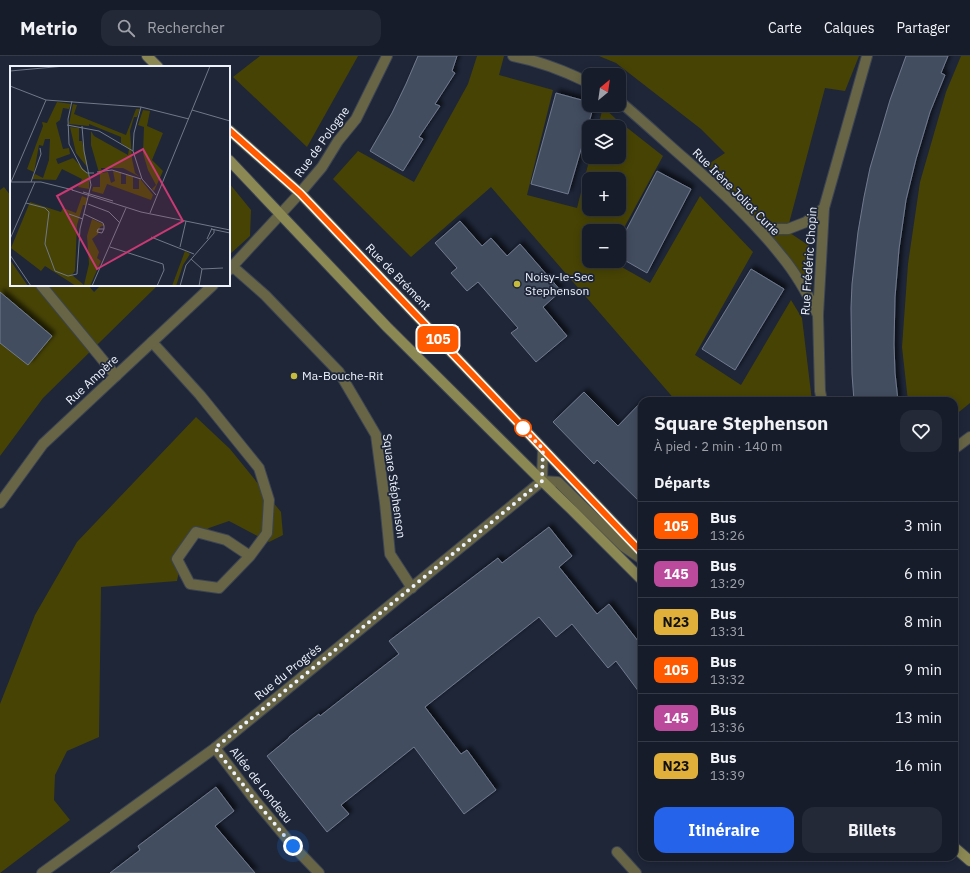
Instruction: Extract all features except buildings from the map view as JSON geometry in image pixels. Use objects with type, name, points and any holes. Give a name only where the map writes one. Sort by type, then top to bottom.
[{"type":"main road","points":[[147,56],[157,66]]},
{"type":"main road","name":"Rue de Brément","points":[[230,131],[300,193],[638,549]]},
{"type":"main road","points":[[230,161],[386,327],[638,576]]},
{"type":"main road","points":[[958,850],[970,861]]},
{"type":"street","name":"Rue de Pologne","points":[[231,268],[322,167],[338,141],[356,119],[386,56]]},
{"type":"street","points":[[513,56],[574,75],[582,79]]},
{"type":"street","name":"Rue Frédéric Chopin","points":[[821,397],[818,315],[824,208],[867,56]]},
{"type":"street","name":"Rue Irène Joliot Curie","points":[[626,107],[707,179],[755,225],[784,258],[808,295],[818,315]]},
{"type":"street","points":[[755,225],[774,229],[788,229],[806,222],[824,208]]},
{"type":"street","name":"Square Stéphenson","points":[[231,268],[265,295],[339,372],[376,434],[390,554],[412,588]]},
{"type":"street","points":[[42,286],[116,376]]},
{"type":"street","name":"Rue Ampère","points":[[0,503],[43,444],[212,286]]},
{"type":"street","points":[[152,342],[197,392],[259,468],[269,500],[267,533],[250,556],[218,588],[190,584],[178,559],[196,532],[226,540],[250,556]]},
{"type":"street","points":[[958,446],[970,437]]},
{"type":"street","points":[[543,449],[542,481],[558,482],[623,546],[638,556]]},
{"type":"street","name":"Rue du Progrès","points":[[42,873],[215,748],[542,481]]},
{"type":"street","name":"Allée de Londeau","points":[[215,748],[254,799],[293,846],[319,873]]},
{"type":"street","points":[[617,852],[636,873]]},
{"type":"shaded area","points":[[260,56],[358,56],[307,147],[233,77]]},
{"type":"shaded area","points":[[477,56],[504,56],[499,75],[553,90],[527,195],[577,208],[582,188],[582,216],[626,216],[626,172],[586,172],[588,164],[626,164],[626,127],[663,156],[626,224],[582,224],[582,268],[623,268],[650,283],[700,196],[753,252],[695,355],[741,385],[791,300],[802,318],[812,397],[673,397],[491,187],[411,257],[333,179],[358,151],[414,182],[468,84]]},
{"type":"shaded area","points":[[599,56],[859,56],[845,91],[825,88],[787,231],[811,247],[811,288],[777,243],[707,165],[725,153],[701,129],[626,71],[626,68],[622,68],[616,63]]},
{"type":"shaded area","points":[[961,56],[970,56],[970,403],[958,413],[958,397],[908,397],[902,347],[908,264],[920,182],[946,92]]},
{"type":"shaded area","points":[[602,112],[608,112],[617,120],[600,120]]},
{"type":"shaded area","points":[[230,184],[251,210],[250,236],[230,254]]},
{"type":"shaded area","points":[[4,187],[10,195],[10,286],[89,286],[94,292],[100,286],[157,286],[43,398],[0,456],[0,190]]},
{"type":"shaded area","points":[[196,417],[230,449],[281,512],[283,535],[269,542],[229,521],[209,528],[184,547],[177,581],[101,587],[99,737],[67,751],[55,775],[54,800],[70,820],[0,873],[0,704],[35,615],[77,542]]},
{"type":"bus line","name":"105","points":[[230,131],[300,193],[638,549]]},
{"type":"place","name":"Noisy-le-Sec Stephenson","points":[[517,284]]},
{"type":"place","name":"Ma-Bouche-Rit","points":[[294,376]]},
{"type":"route","points":[[293,846],[254,799],[215,748],[542,481],[543,449],[521,427],[523,428]]}]
